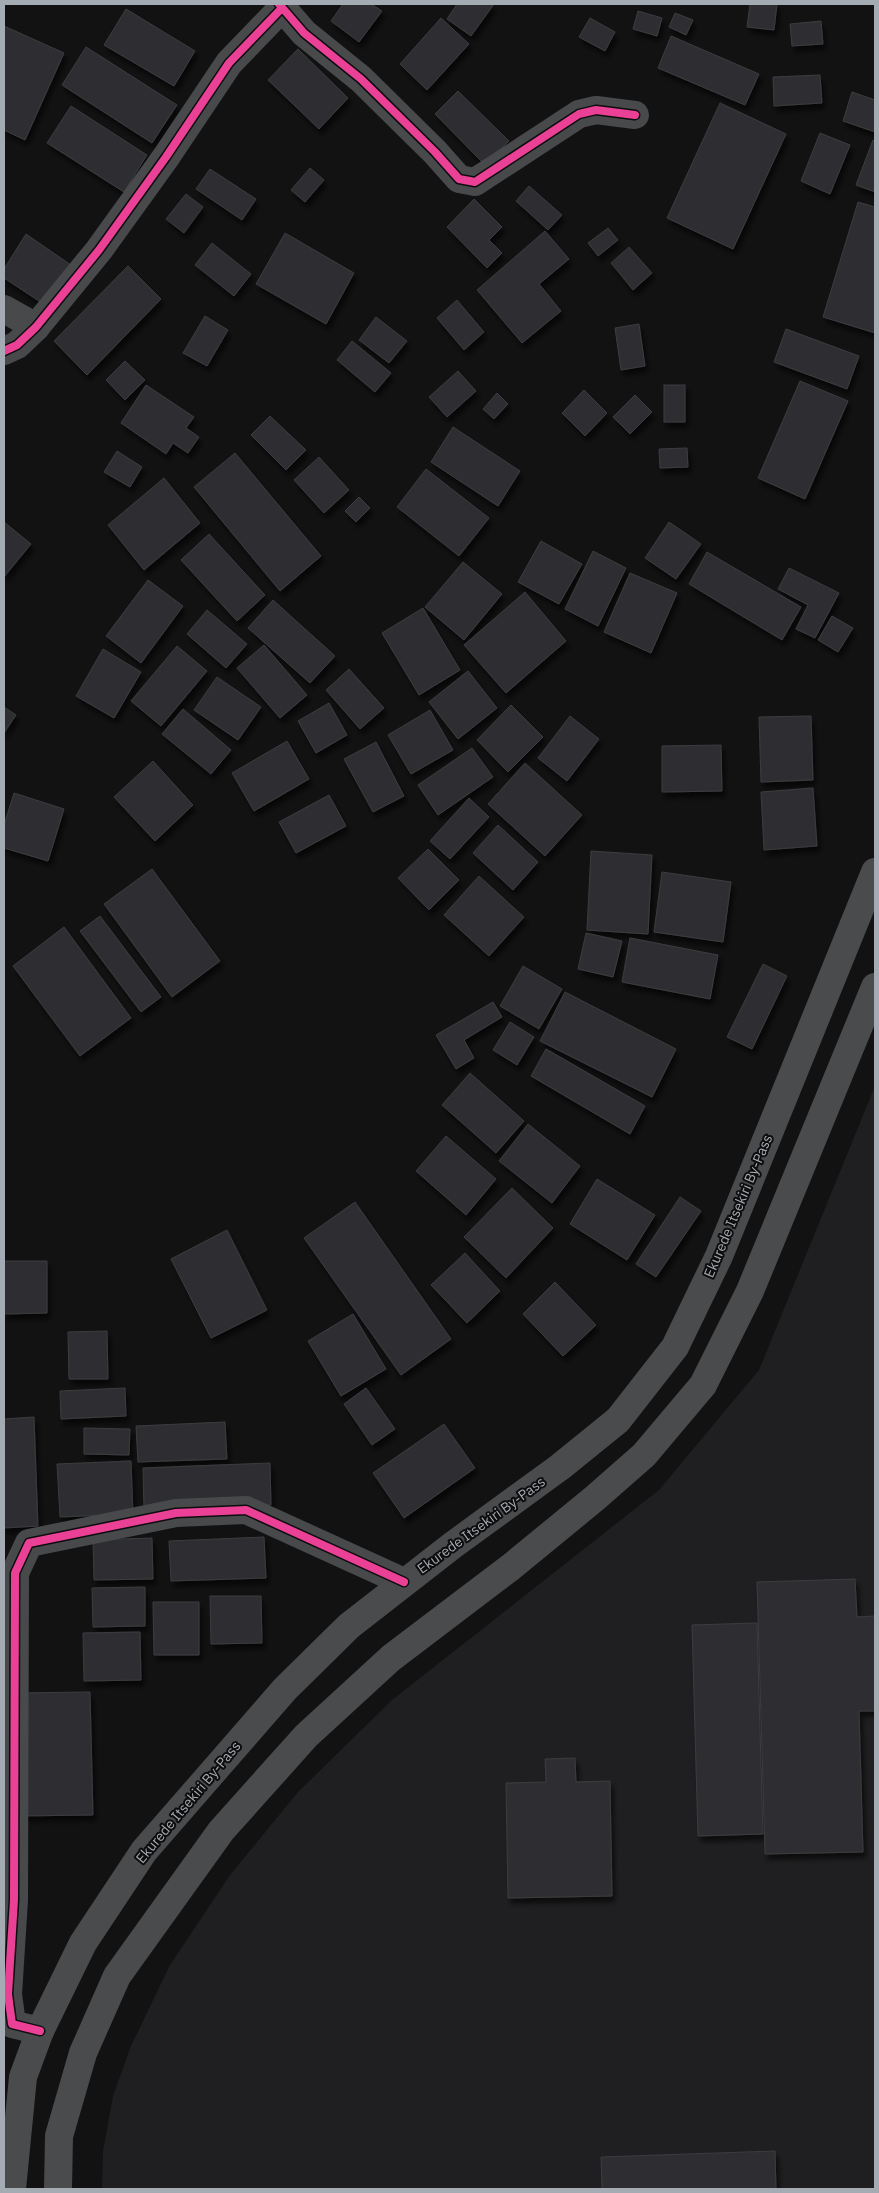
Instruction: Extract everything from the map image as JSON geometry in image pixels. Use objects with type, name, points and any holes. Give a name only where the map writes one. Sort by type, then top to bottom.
[{"type":"main road","name":"Ekurede Itsekiri By-Pass","points":[[12,2189],[23,2077],[40,2031],[82,1943],[144,1851],[284,1689],[349,1626],[404,1582],[560,1467],[618,1420],[675,1347],[718,1256],[875,872]]},
{"type":"main road","points":[[58,2189],[59,2136],[83,2053],[117,1976],[221,1831],[306,1736],[391,1658],[511,1567],[637,1462],[703,1385],[750,1291],[875,987]]},
{"type":"street","points":[[4,350],[17,345],[36,327],[99,250],[230,63],[280,6],[304,33],[362,80],[435,152],[459,179],[475,182],[579,114],[596,110],[635,115]]},
{"type":"street","points":[[4,309],[36,327]]},
{"type":"street","points":[[40,2031],[12,2024],[8,1994],[14,1900],[9,1623],[15,1573],[29,1543],[176,1513],[246,1510],[404,1582]]},
{"type":"shaded area","points":[[875,1086],[875,2189],[102,2189],[103,2151],[113,2096],[131,2046],[170,1965],[230,1875],[298,1792],[392,1700],[659,1490],[759,1370]]},
{"type":"building","points":[[343,4],[371,4],[382,11],[359,42],[331,21]]},
{"type":"building","points":[[457,4],[494,4],[471,36],[447,19]]},
{"type":"building","points":[[750,4],[777,4],[774,30],[747,27]]},
{"type":"building","points":[[126,9],[195,51],[174,86],[104,45]]},
{"type":"building","points":[[638,11],[662,18],[657,36],[633,29]]},
{"type":"building","points":[[675,13],[693,20],[686,35],[669,27]]},
{"type":"building","points":[[441,18],[469,44],[427,90],[400,64]]},
{"type":"building","points":[[590,18],[615,32],[605,51],[579,37]]},
{"type":"building","points":[[821,21],[823,44],[792,46],[790,24]]},
{"type":"building","points":[[4,26],[64,53],[25,140],[4,130]]},
{"type":"building","points":[[671,36],[759,74],[745,105],[658,68]]},
{"type":"building","points":[[86,47],[177,105],[152,143],[62,85]]},
{"type":"building","points":[[298,49],[348,98],[319,129],[268,80]]},
{"type":"building","points":[[820,75],[822,103],[774,106],[773,77]]},
{"type":"building","points":[[458,91],[509,141],[485,165],[435,114]]},
{"type":"building","points":[[852,92],[875,100],[875,132],[843,121]]},
{"type":"building","points":[[720,103],[786,134],[733,249],[667,218]]},
{"type":"building","points":[[71,106],[147,155],[124,192],[47,143]]},
{"type":"building","points":[[820,133],[850,145],[830,194],[801,181]]},
{"type":"building","points":[[873,140],[875,141],[875,192],[856,185]]},
{"type":"building","points":[[310,168],[324,180],[305,202],[291,190]]},
{"type":"building","points":[[210,169],[256,199],[242,220],[196,189]]},
{"type":"building","points":[[529,186],[562,215],[548,230],[516,201]]},
{"type":"building","points":[[186,194],[203,207],[184,233],[166,219]]},
{"type":"building","points":[[474,199],[502,227],[489,240],[502,253],[487,268],[447,227]]},
{"type":"building","points":[[858,202],[875,207],[875,333],[823,317]]},
{"type":"building","points":[[608,228],[618,240],[598,256],[588,243]]},
{"type":"building","points":[[545,231],[569,259],[539,284],[561,311],[522,343],[477,290]]},
{"type":"building","points":[[285,233],[354,273],[326,324],[256,284]]},
{"type":"building","points":[[26,234],[71,265],[45,305],[4,278],[4,269]]},
{"type":"building","points":[[212,243],[251,274],[234,296],[195,265]]},
{"type":"building","points":[[629,247],[652,273],[633,290],[611,263]]},
{"type":"building","points":[[128,266],[161,299],[87,375],[54,341]]},
{"type":"building","points":[[457,300],[484,332],[464,350],[437,318]]},
{"type":"building","points":[[205,316],[228,330],[207,366],[183,353]]},
{"type":"building","points":[[376,317],[407,341],[389,363],[359,340]]},
{"type":"building","points":[[639,324],[645,366],[621,370],[615,328]]},
{"type":"building","points":[[786,329],[859,356],[847,389],[774,362]]},
{"type":"building","points":[[352,341],[391,373],[375,392],[337,360]]},
{"type":"building","points":[[125,361],[145,380],[125,400],[106,380]]},
{"type":"building","points":[[458,371],[476,391],[447,417],[429,397]]},
{"type":"building","points":[[800,381],[848,401],[805,499],[758,478]]},
{"type":"building","points":[[146,385],[194,417],[186,428],[199,437],[188,453],[173,443],[166,454],[121,423]]},
{"type":"building","points":[[664,385],[685,385],[685,422],[664,422]]},
{"type":"building","points":[[584,390],[607,413],[585,436],[562,413]]},
{"type":"building","points":[[497,393],[508,404],[494,419],[483,409]]},
{"type":"building","points":[[635,395],[652,412],[630,434],[613,417]]},
{"type":"building","points":[[270,416],[306,450],[286,470],[251,435]]},
{"type":"building","points":[[453,427],[520,471],[498,506],[431,462]]},
{"type":"building","points":[[687,448],[688,467],[660,468],[659,449]]},
{"type":"building","points":[[117,451],[142,467],[130,487],[104,472]]},
{"type":"building","points":[[235,453],[321,556],[280,591],[194,487]]},
{"type":"building","points":[[319,457],[349,490],[324,513],[294,480]]},
{"type":"building","points":[[426,469],[489,518],[459,556],[397,507]]},
{"type":"building","points":[[164,478],[200,523],[144,570],[108,525]]},
{"type":"building","points":[[359,497],[370,508],[356,522],[345,511]]},
{"type":"building","points":[[4,522],[31,544],[4,577]]},
{"type":"building","points":[[669,522],[701,544],[676,579],[645,558]]},
{"type":"building","points":[[209,534],[265,595],[237,621],[181,560]]},
{"type":"building","points":[[541,541],[582,564],[559,604],[518,582]]},
{"type":"building","points":[[593,551],[626,568],[598,626],[565,609]]},
{"type":"building","points":[[707,552],[801,607],[782,640],[689,584]]},
{"type":"building","points":[[463,562],[502,594],[464,640],[425,607]]},
{"type":"building","points":[[789,568],[839,593],[815,638],[796,629],[808,605],[778,589]]},
{"type":"building","points":[[630,573],[677,593],[651,653],[604,632]]},
{"type":"building","points":[[148,580],[183,606],[141,663],[106,636]]},
{"type":"building","points":[[525,592],[566,641],[506,693],[464,645]]},
{"type":"building","points":[[273,600],[335,656],[310,683],[248,628]]},
{"type":"building","points":[[423,608],[460,670],[419,695],[382,633]]},
{"type":"building","points":[[207,610],[247,644],[226,668],[187,634]]},
{"type":"building","points":[[832,616],[853,628],[838,652],[818,640]]},
{"type":"building","points":[[264,645],[307,695],[280,718],[237,668]]},
{"type":"building","points":[[177,646],[207,671],[161,726],[131,701]]},
{"type":"building","points":[[103,649],[141,672],[114,718],[76,696]]},
{"type":"building","points":[[349,669],[384,708],[360,729],[326,690]]},
{"type":"building","points":[[468,671],[497,708],[458,739],[429,702]]},
{"type":"building","points":[[217,677],[261,707],[238,740],[194,710]]},
{"type":"building","points":[[329,703],[347,735],[316,753],[298,721]]},
{"type":"building","points":[[511,705],[543,737],[508,772],[477,740]]},
{"type":"building","points":[[4,707],[16,715],[4,733]]},
{"type":"building","points":[[183,709],[231,750],[211,774],[162,734]]},
{"type":"building","points":[[430,710],[453,750],[411,774],[388,735]]},
{"type":"building","points":[[570,716],[599,739],[567,781],[538,758]]},
{"type":"building","points":[[811,716],[813,780],[761,782],[759,717]]},
{"type":"building","points":[[287,741],[309,779],[254,811],[232,773]]},
{"type":"building","points":[[376,742],[404,796],[373,812],[344,759]]},
{"type":"building","points":[[721,745],[722,791],[662,792],[662,746]]},
{"type":"building","points":[[472,748],[493,777],[438,815],[418,785]]},
{"type":"building","points":[[153,761],[193,805],[155,841],[114,797]]},
{"type":"building","points":[[525,763],[582,815],[545,856],[488,804]]},
{"type":"building","points":[[813,788],[817,846],[764,850],[761,792]]},
{"type":"building","points":[[14,793],[64,809],[48,861],[4,848],[4,825]]},
{"type":"building","points":[[329,795],[346,826],[296,853],[279,822]]},
{"type":"building","points":[[469,798],[489,817],[450,859],[430,841]]},
{"type":"building","points":[[498,825],[538,862],[513,890],[473,853]]},
{"type":"building","points":[[428,849],[459,880],[429,910],[398,878]]},
{"type":"building","points":[[591,851],[652,855],[648,934],[587,930]]},
{"type":"building","points":[[152,869],[220,961],[172,997],[104,904]]},
{"type":"building","points":[[662,872],[731,882],[723,942],[654,932]]},
{"type":"building","points":[[479,876],[524,917],[489,956],[444,915]]},
{"type":"building","points":[[100,916],[161,997],[141,1012],[80,931]]},
{"type":"building","points":[[64,927],[131,1018],[80,1056],[13,966]]},
{"type":"building","points":[[586,933],[622,941],[613,977],[578,969]]},
{"type":"building","points":[[630,938],[718,955],[710,999],[622,982]]},
{"type":"building","points":[[763,964],[787,976],[752,1049],[727,1037]]},
{"type":"building","points":[[523,966],[562,989],[539,1029],[500,1006]]},
{"type":"building","points":[[565,992],[676,1049],[652,1097],[540,1041]]},
{"type":"building","points":[[493,1002],[502,1017],[464,1040],[474,1058],[456,1069],[436,1035]]},
{"type":"building","points":[[510,1022],[534,1037],[517,1065],[493,1050]]},
{"type":"building","points":[[546,1049],[645,1106],[630,1134],[531,1076]]},
{"type":"building","points":[[470,1073],[524,1121],[496,1153],[442,1105]]},
{"type":"building","points":[[528,1124],[580,1166],[552,1203],[499,1161]]},
{"type":"building","points":[[446,1136],[496,1179],[466,1215],[416,1171]]},
{"type":"building","points":[[597,1179],[655,1215],[627,1260],[570,1224]]},
{"type":"building","points":[[512,1188],[553,1228],[506,1278],[464,1237]]},
{"type":"building","points":[[680,1197],[701,1211],[656,1277],[636,1264]]},
{"type":"building","points":[[355,1202],[451,1339],[401,1375],[304,1238]]},
{"type":"building","points":[[227,1230],[267,1310],[211,1338],[171,1259]]},
{"type":"building","points":[[465,1253],[500,1291],[467,1323],[431,1285]]},
{"type":"building","points":[[4,1261],[47,1261],[47,1313],[4,1314]]},
{"type":"building","points":[[555,1282],[596,1325],[563,1356],[523,1314]]},
{"type":"building","points":[[353,1314],[386,1369],[341,1396],[308,1341]]},
{"type":"building","points":[[107,1331],[108,1379],[69,1379],[68,1332]]},
{"type":"building","points":[[125,1388],[126,1416],[61,1419],[60,1391]]},
{"type":"building","points":[[366,1388],[395,1429],[372,1445],[344,1404]]},
{"type":"building","points":[[34,1417],[38,1526],[4,1528],[4,1419]]},
{"type":"building","points":[[225,1422],[227,1459],[138,1462],[136,1426]]},
{"type":"building","points":[[444,1424],[475,1468],[404,1518],[373,1473]]},
{"type":"building","points":[[84,1428],[130,1429],[129,1455],[84,1454]]},
{"type":"building","points":[[131,1461],[133,1514],[60,1517],[57,1464]]},
{"type":"building","points":[[270,1463],[271,1505],[144,1510],[143,1468]]},
{"type":"building","points":[[264,1537],[266,1578],[171,1581],[169,1541]]},
{"type":"building","points":[[152,1538],[153,1579],[94,1580],[93,1540]]},
{"type":"building","points":[[855,1579],[857,1617],[875,1616],[875,1711],[859,1711],[863,1852],[765,1854],[757,1582]]},
{"type":"building","points":[[145,1587],[145,1626],[93,1627],[92,1588]]},
{"type":"building","points":[[210,1596],[261,1596],[262,1643],[211,1644]]},
{"type":"building","points":[[153,1602],[199,1602],[199,1655],[154,1655]]},
{"type":"building","points":[[757,1623],[763,1834],[698,1836],[692,1625]]},
{"type":"building","points":[[140,1632],[141,1680],[84,1681],[83,1633]]},
{"type":"building","points":[[90,1692],[93,1815],[17,1816],[15,1693]]},
{"type":"building","points":[[575,1758],[576,1782],[610,1781],[612,1896],[508,1898],[506,1783],[546,1782],[545,1759]]},
{"type":"building","points":[[775,2151],[776,2189],[602,2189],[601,2157]]},
{"type":"cycle path","points":[[279,4],[304,33],[361,79],[435,152],[459,179],[475,182],[579,114],[596,110],[635,115]]},
{"type":"cycle path","points":[[4,351],[17,345],[36,327],[99,250],[166,157],[229,63],[282,8]]},
{"type":"cycle path","points":[[40,2031],[12,2024],[8,1994],[14,1900],[15,1573],[29,1543],[176,1513],[246,1510],[404,1582]]}]
